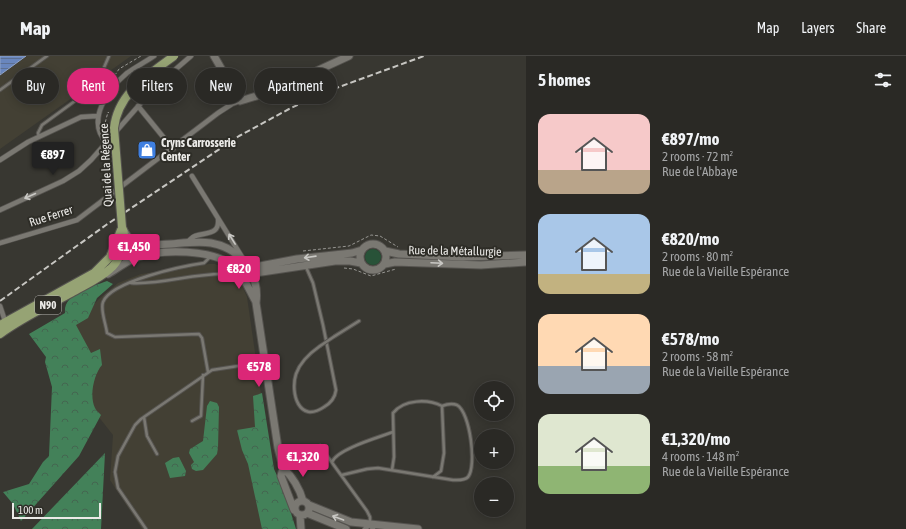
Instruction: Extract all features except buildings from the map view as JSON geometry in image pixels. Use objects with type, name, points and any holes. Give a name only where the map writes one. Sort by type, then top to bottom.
[{"type":"main road","name":"Quai de la Régence","points":[[123,229],[114,134],[117,113],[125,97],[132,89],[174,56]]},
{"type":"main road","name":"N90","points":[[3,323],[112,268],[120,254],[123,229]]},
{"type":"main road","name":"N90","points":[[0,334],[95,276],[110,257],[123,229]]},
{"type":"street","points":[[107,143],[101,136],[97,116],[107,95],[127,74],[154,56]]},
{"type":"street","points":[[0,210],[72,176],[87,164],[161,82],[191,56]]},
{"type":"street","points":[[214,56],[221,68]]},
{"type":"street","name":"Rue Ferrer","points":[[246,99],[274,91],[349,56]]},
{"type":"street","name":"Rue Ferrer","points":[[0,243],[77,220],[224,109],[234,104]]},
{"type":"street","points":[[138,106],[173,149]]},
{"type":"street","points":[[0,160],[40,137],[81,117],[97,116]]},
{"type":"street","points":[[192,176],[234,242],[243,261],[251,272],[257,292],[256,303],[278,448],[283,468],[281,476],[294,510],[346,529]]},
{"type":"street","points":[[185,243],[194,237],[214,231],[218,227],[218,218]]},
{"type":"street","points":[[123,229],[130,240],[148,245]]},
{"type":"street","points":[[120,254],[148,245],[204,242],[217,244],[231,250],[243,261]]},
{"type":"street","name":"Rue de la Métallurgie","points":[[251,272],[298,259],[352,253],[362,250],[368,245],[376,244],[385,251],[399,254],[463,257],[526,255]]},
{"type":"street","points":[[361,263],[360,256],[362,250]]},
{"type":"street","points":[[385,251],[387,258],[385,264]]},
{"type":"street","points":[[95,276],[109,273],[130,260],[142,256],[180,252],[211,256],[235,268],[241,269],[248,274],[251,272]]},
{"type":"street","name":"Rue de la Métallurgie","points":[[251,272],[344,260],[361,263],[367,269],[375,270],[385,264],[395,262],[467,265],[526,262]]},
{"type":"street","points":[[235,268],[244,278],[256,303]]},
{"type":"street","points":[[0,306],[3,323]]},
{"type":"street","points":[[283,468],[288,472],[306,503],[301,529]]},
{"type":"street","points":[[294,510],[296,503],[306,503],[346,521],[369,527],[418,529]]},
{"type":"lane","points":[[0,90],[47,56]]},
{"type":"lane","points":[[104,68],[109,56]]},
{"type":"lane","points":[[40,137],[38,133],[42,125],[71,104]]},
{"type":"lane","points":[[208,372],[202,338],[199,334],[115,337],[107,333],[102,306],[103,301],[108,295],[129,283],[151,275],[204,263],[211,256]]},
{"type":"lane","points":[[305,264],[313,283],[323,325],[336,390],[330,403],[318,411],[307,413],[303,411],[298,401],[295,378],[304,360],[320,346],[335,336],[359,321]]},
{"type":"lane","points":[[129,283],[144,284],[210,273],[225,274]]},
{"type":"lane","points":[[146,529],[118,488],[114,472],[118,456],[135,425],[208,372],[265,362]]},
{"type":"lane","points":[[192,421],[201,416],[203,375]]},
{"type":"lane","points":[[342,475],[367,468],[464,480],[469,476],[472,463],[468,428],[462,409],[456,405],[447,404],[442,406],[425,401],[397,408],[393,413],[392,470]]},
{"type":"lane","points":[[433,477],[441,471],[444,462],[442,406]]},
{"type":"lane","points":[[144,417],[147,436],[157,454]]},
{"type":"lane","points":[[332,462],[338,455],[393,432]]},
{"type":"lane","points":[[320,446],[369,514],[369,527]]},
{"type":"path","points":[[119,69],[141,56]]},
{"type":"path","points":[[105,126],[109,113]]},
{"type":"path","points":[[340,268],[353,269],[371,276],[396,269]]},
{"type":"shaded area","points":[[26,56],[131,56],[114,68],[67,68],[67,101],[0,149],[0,75]]},
{"type":"shaded area","points":[[215,264],[228,269],[240,281],[247,297],[282,529],[142,529],[110,480],[113,435],[94,411],[74,325],[99,299],[118,283],[141,274]]},
{"type":"green space","points":[[370,249],[376,249],[381,254],[379,263],[376,265],[370,265],[365,260],[365,254]]},
{"type":"green space","points":[[107,281],[113,284],[97,298],[88,318],[76,325],[91,353],[100,349],[102,365],[93,385],[92,397],[95,408],[101,415],[79,456],[21,521],[13,504],[3,492],[29,484],[43,462],[49,456],[52,387],[45,362],[46,357],[29,334],[65,313],[66,306],[73,296],[87,288]]},
{"type":"green space","points":[[262,393],[274,469],[284,491],[296,529],[262,529],[248,464],[242,450],[237,430],[255,427],[253,396]]},
{"type":"green space","points":[[210,401],[217,403],[219,407],[217,454],[203,470],[196,471],[192,469],[191,465],[194,462],[189,453],[190,449],[203,441],[207,406]]},
{"type":"green space","points":[[105,453],[101,529],[32,529]]},
{"type":"green space","points":[[179,457],[186,471],[185,476],[170,478],[165,463],[173,458]]},
{"type":"water","points":[[0,56],[26,56],[0,75]]},
{"type":"railway","points":[[0,301],[106,225],[239,136],[289,109],[328,91],[424,56]]},
{"type":"place","name":"Cryns Carrosserie Center","points":[[147,150]]}]
